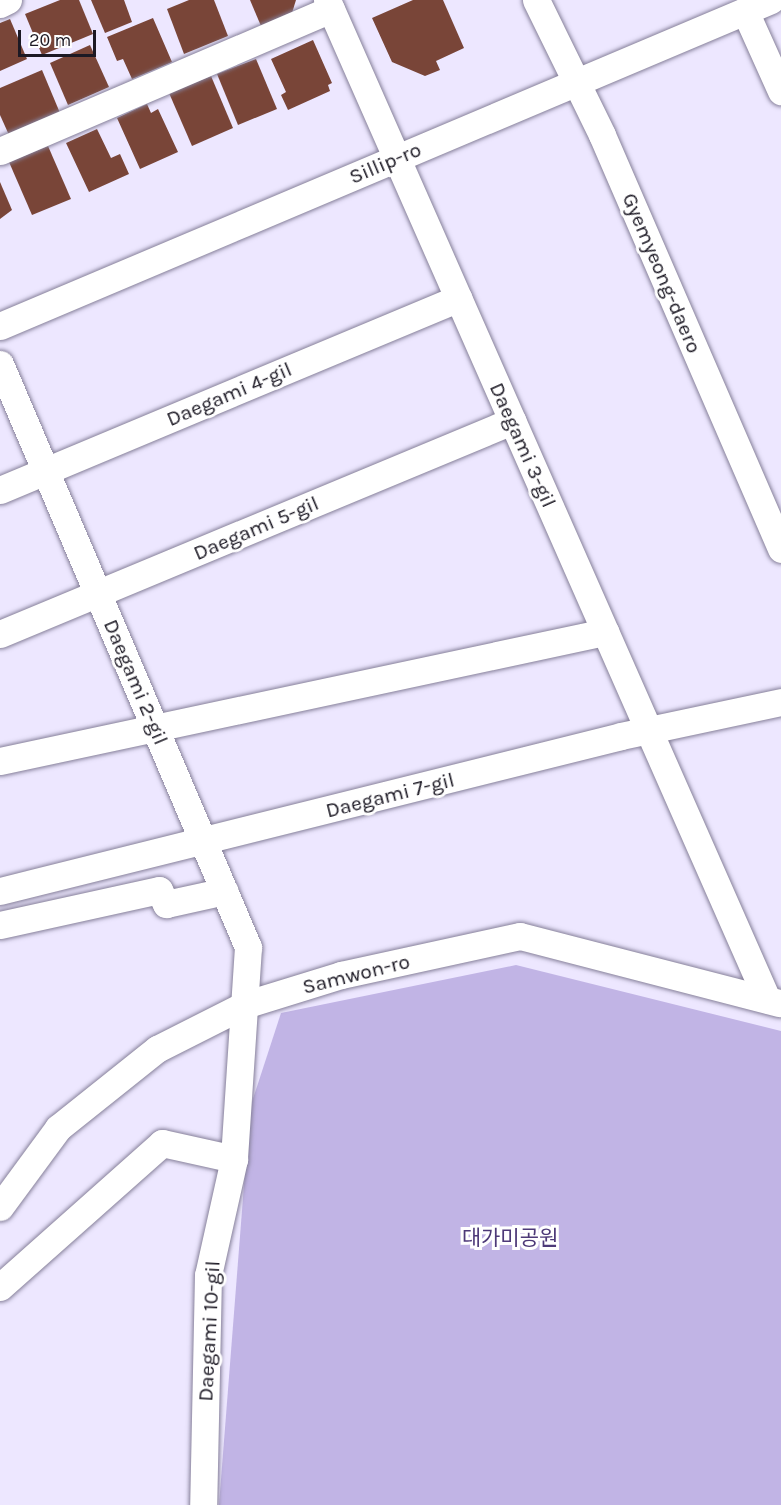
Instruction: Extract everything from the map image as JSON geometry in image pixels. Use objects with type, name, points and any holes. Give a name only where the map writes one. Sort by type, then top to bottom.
[{"type":"street","points":[[0,4],[8,0]]},
{"type":"street","name":"Gyemyeong-daero","points":[[536,0],[574,83],[602,135],[781,549]]},
{"type":"street","name":"Sillip-ro","points":[[0,326],[771,0]]},
{"type":"street","points":[[0,151],[329,5]]},
{"type":"street","name":"Daegami 3-gil","points":[[329,5],[649,732],[774,1001]]},
{"type":"street","points":[[745,11],[781,91]]},
{"type":"street","name":"Daegami 4-gil","points":[[0,490],[458,298]]},
{"type":"street","name":"Daegami 2-gil","points":[[0,364],[248,947],[244,1005]]},
{"type":"street","name":"Daegami 5-gil","points":[[0,634],[512,421]]},
{"type":"street","points":[[0,761],[605,632]]},
{"type":"street","name":"Daegami 7-gil","points":[[0,891],[649,732],[781,702]]},
{"type":"street","points":[[0,925],[159,890],[166,904],[225,891]]},
{"type":"street","name":"Samwon-ro","points":[[0,1207],[58,1128],[157,1049],[244,1005],[341,975],[520,936],[774,1001]]},
{"type":"street","name":"Daegami 10-gil","points":[[203,1505],[208,1275],[234,1159],[244,1005]]},
{"type":"street","points":[[0,1287],[162,1143],[234,1159]]},
{"type":"green space","name":"대가미공원","points":[[516,965],[781,1031],[781,1505],[219,1505],[250,1108],[281,1013]]},
{"type":"building","points":[[60,0],[79,0],[93,34],[42,55],[25,14]]},
{"type":"building","points":[[91,0],[124,0],[132,22],[105,33]]},
{"type":"building","points":[[189,0],[214,0],[228,36],[184,54],[167,9]]},
{"type":"building","points":[[250,0],[296,0],[292,13],[261,26]]},
{"type":"building","points":[[413,0],[443,0],[464,48],[436,61],[440,70],[425,76],[392,62],[372,18]]},
{"type":"building","points":[[153,18],[172,62],[132,79],[123,59],[117,61],[107,37]]},
{"type":"building","points":[[10,19],[27,59],[0,71],[0,23]]},
{"type":"building","points":[[313,40],[332,83],[328,85],[330,91],[288,110],[281,95],[286,92],[271,59]]},
{"type":"building","points":[[90,45],[109,87],[68,105],[50,63]]},
{"type":"building","points":[[256,59],[277,109],[238,125],[217,74]]},
{"type":"building","points":[[42,70],[60,113],[9,135],[0,115],[0,88]]},
{"type":"building","points":[[211,76],[233,128],[192,146],[169,93]]},
{"type":"building","points":[[147,104],[151,113],[158,109],[178,152],[140,169],[117,118]]},
{"type":"building","points":[[97,129],[111,158],[120,154],[129,174],[89,192],[66,143]]},
{"type":"building","points":[[48,146],[71,199],[32,215],[9,162]]},
{"type":"building","points":[[0,182],[12,210],[0,219]]}]
